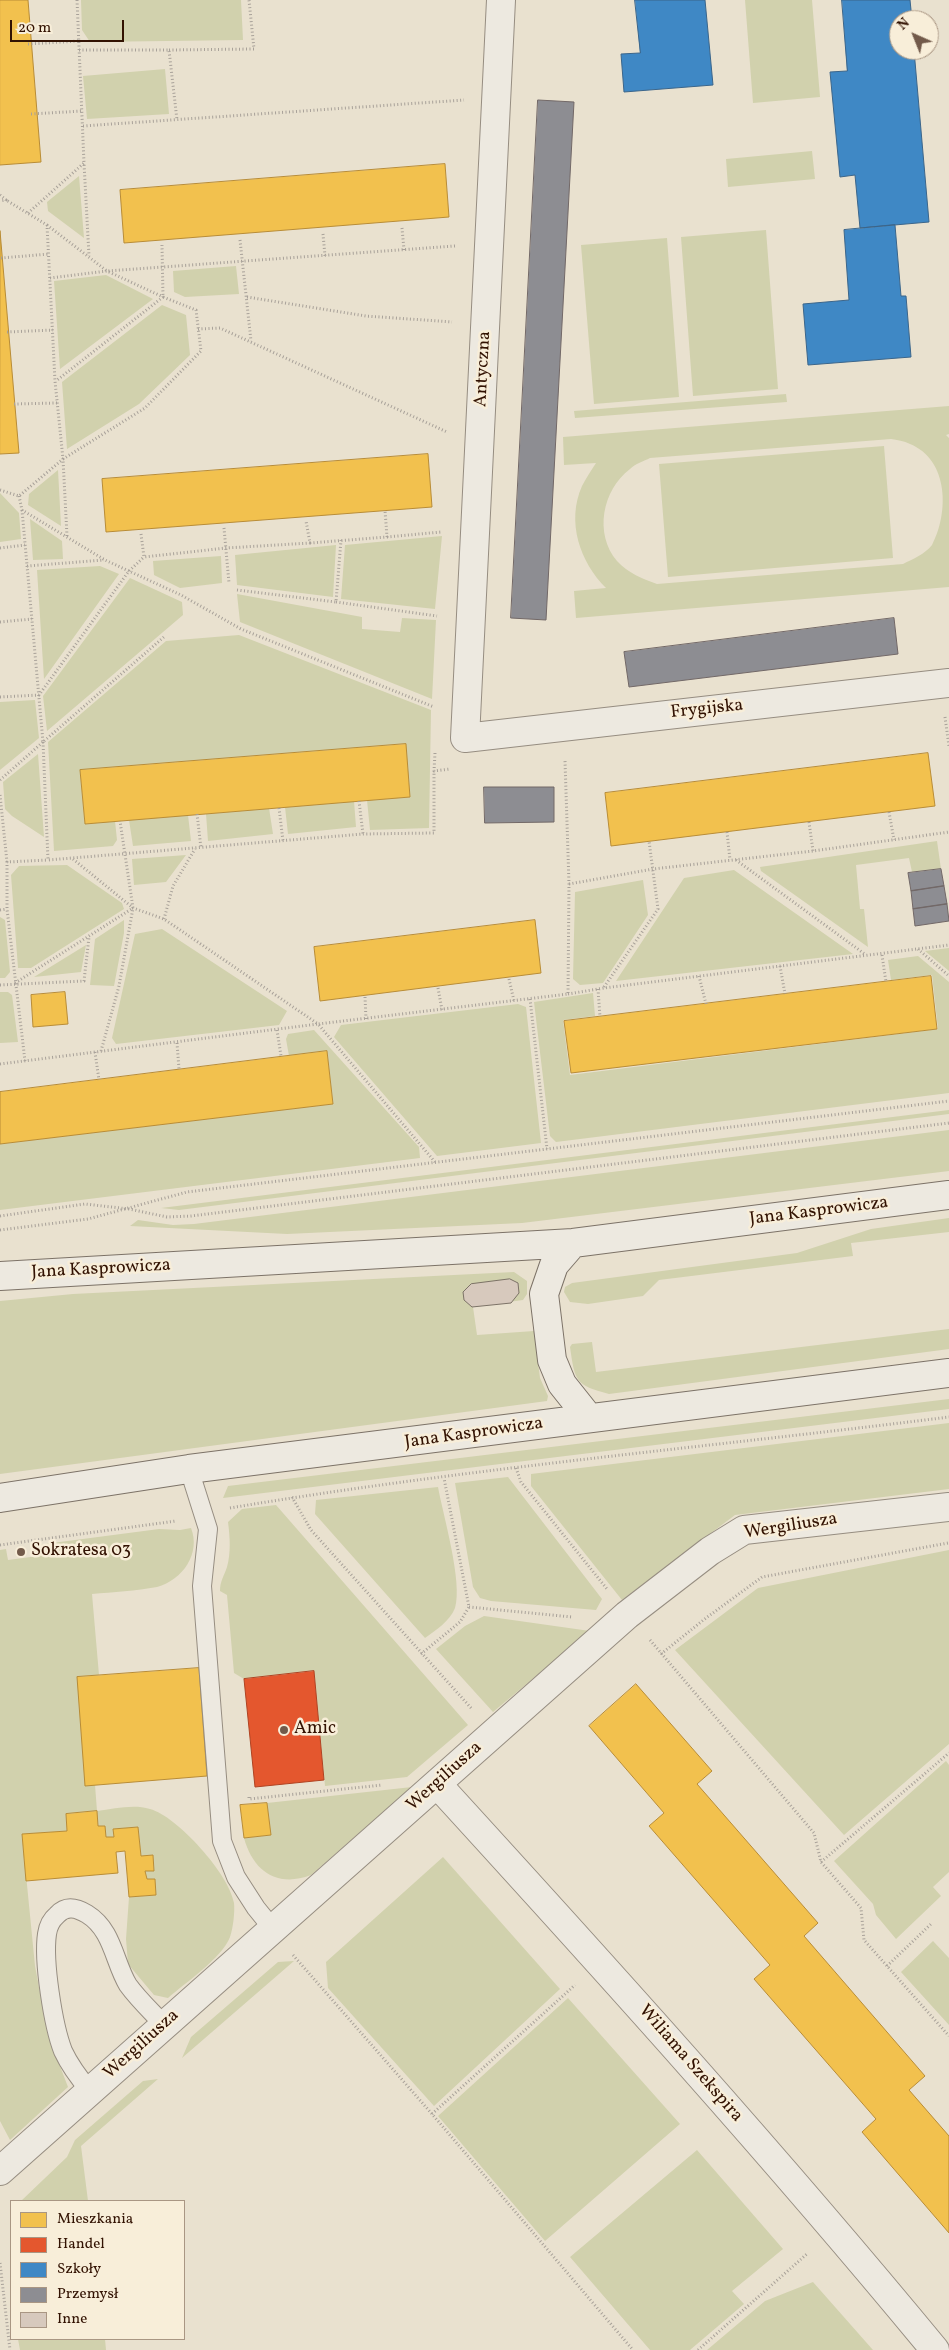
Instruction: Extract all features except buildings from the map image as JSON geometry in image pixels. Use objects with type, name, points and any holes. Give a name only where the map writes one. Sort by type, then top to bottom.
[{"type":"street","name":"Antyczna","points":[[465,738],[501,0]]},
{"type":"street","name":"Frygijska","points":[[465,738],[947,696]]},
{"type":"street","name":"Jana Kasprowicza","points":[[0,1276],[573,1243],[949,1195]]},
{"type":"street","points":[[573,1243],[554,1266],[544,1294],[552,1360],[562,1384],[589,1418]]},
{"type":"street","name":"Jana Kasprowicza","points":[[0,1498],[189,1469],[949,1373]]},
{"type":"street","name":"Wergiliusza","points":[[0,2171],[628,1615],[710,1551],[744,1530],[949,1507]]},
{"type":"street","name":"Wiliama Szekspira","points":[[438,1785],[600,1963],[835,2229],[935,2350]]},
{"type":"lane","points":[[189,1469],[208,1529],[202,1586],[222,1841],[236,1877],[273,1929]]},
{"type":"lane","points":[[90,2091],[74,2072],[62,2049],[52,2005],[45,1951],[47,1932],[52,1920],[61,1910],[74,1908],[82,1911],[89,1915],[104,1931],[115,1951],[119,1968],[129,1986],[164,2025]]},
{"type":"path","points":[[77,0],[89,257]]},
{"type":"path","points":[[79,50],[254,49],[249,0]]},
{"type":"path","points":[[28,44],[79,41]]},
{"type":"path","points":[[170,50],[177,120]]},
{"type":"path","points":[[83,126],[474,99]]},
{"type":"path","points":[[31,114],[82,111]]},
{"type":"path","points":[[27,213],[84,163]]},
{"type":"path","points":[[0,195],[47,226],[107,271],[196,310],[200,351],[144,408],[63,459],[19,496]]},
{"type":"path","points":[[0,201],[6,200]]},
{"type":"path","points":[[47,226],[55,382],[63,459],[67,537]]},
{"type":"path","points":[[402,228],[404,250]]},
{"type":"path","points":[[322,234],[325,256]]},
{"type":"path","points":[[240,240],[252,342]]},
{"type":"path","points":[[162,246],[163,297]]},
{"type":"path","points":[[50,278],[107,271],[460,246]]},
{"type":"path","points":[[1,258],[49,254]]},
{"type":"path","points":[[55,382],[163,297]]},
{"type":"path","points":[[247,297],[366,316],[456,322]]},
{"type":"path","points":[[7,332],[53,330]]},
{"type":"path","points":[[14,404],[57,403]]},
{"type":"path","points":[[0,490],[19,496]]},
{"type":"path","points":[[19,496],[26,545],[43,742],[48,860]]},
{"type":"path","points":[[22,510],[105,560],[181,595],[241,629],[437,708]]},
{"type":"path","points":[[385,510],[387,536]]},
{"type":"path","points":[[306,522],[310,543]]},
{"type":"path","points":[[224,528],[229,583]]},
{"type":"path","points":[[39,695],[129,571],[144,557],[226,548],[446,531]]},
{"type":"path","points":[[141,534],[144,557]]},
{"type":"path","points":[[336,602],[341,540]]},
{"type":"path","points":[[0,548],[26,545]]},
{"type":"path","points":[[27,566],[105,560]]},
{"type":"path","points":[[237,590],[443,617]]},
{"type":"path","points":[[0,622],[32,619]]},
{"type":"path","points":[[0,780],[166,636]]},
{"type":"path","points":[[0,697],[39,695]]},
{"type":"path","points":[[947,696],[949,746]]},
{"type":"path","points":[[7,862],[124,855],[363,834],[434,833],[434,771]]},
{"type":"path","points":[[0,795],[7,862],[7,909],[26,1061]]},
{"type":"path","points":[[359,801],[363,834]]},
{"type":"path","points":[[279,808],[283,841]]},
{"type":"path","points":[[889,812],[894,840]]},
{"type":"path","points":[[197,814],[202,848]]},
{"type":"path","points":[[101,1052],[119,986],[133,908],[120,821]]},
{"type":"path","points":[[809,822],[813,851]]},
{"type":"path","points":[[727,832],[730,860]]},
{"type":"path","points":[[569,884],[653,869],[813,851],[949,832]]},
{"type":"path","points":[[0,836],[5,836]]},
{"type":"path","points":[[604,988],[658,909],[649,841]]},
{"type":"path","points":[[164,919],[173,886],[195,849]]},
{"type":"path","points":[[73,859],[133,908],[164,919],[318,1024],[435,1162]]},
{"type":"path","points":[[735,859],[866,955]]},
{"type":"path","points":[[15,983],[133,908]]},
{"type":"path","points":[[0,910],[7,909]]},
{"type":"path","points":[[0,985],[84,981],[89,936]]},
{"type":"path","points":[[568,994],[949,945]]},
{"type":"path","points":[[918,949],[949,976]]},
{"type":"path","points":[[882,955],[886,982]]},
{"type":"path","points":[[780,966],[785,994]]},
{"type":"path","points":[[698,976],[706,1004]]},
{"type":"path","points":[[509,979],[514,1001]]},
{"type":"path","points":[[438,988],[442,1010]]},
{"type":"path","points":[[598,989],[600,1017]]},
{"type":"path","points":[[365,997],[366,1019]]},
{"type":"path","points":[[530,999],[547,1149]]},
{"type":"path","points":[[0,1064],[318,1024]]},
{"type":"path","points":[[276,1030],[281,1056]]},
{"type":"path","points":[[177,1043],[179,1069]]},
{"type":"path","points":[[95,1052],[98,1080]]},
{"type":"path","points":[[0,1230],[88,1219],[187,1192],[949,1101]]},
{"type":"path","points":[[0,1216],[85,1204],[129,1209],[167,1217],[191,1216],[949,1124]]},
{"type":"path","points":[[0,1544],[172,1522],[203,1512],[292,1497],[516,1468],[949,1417]]},
{"type":"path","points":[[516,1468],[521,1482],[628,1615],[814,1833],[821,1862],[862,1908],[864,1940],[949,2036]]},
{"type":"path","points":[[421,1654],[460,1622],[469,1607],[444,1478]]},
{"type":"path","points":[[292,1497],[311,1530],[421,1654],[495,1733]]},
{"type":"path","points":[[662,1654],[706,1618],[762,1577],[949,1543]]},
{"type":"path","points":[[469,1607],[577,1618]]},
{"type":"path","points":[[821,1862],[949,1752]]},
{"type":"path","points":[[248,1789],[249,1799],[391,1784]]},
{"type":"path","points":[[887,1966],[931,1924]]},
{"type":"path","points":[[273,1929],[633,2350]]},
{"type":"path","points":[[432,2114],[600,1963]]},
{"type":"path","points":[[698,2350],[835,2229]]},
{"type":"path","points":[[0,2263],[10,2350]]},
{"type":"green space","points":[[81,0],[241,0],[243,40],[90,42],[82,30]]},
{"type":"green space","points":[[745,0],[812,0],[820,97],[753,103]]},
{"type":"green space","points":[[165,69],[169,114],[87,119],[83,76]]},
{"type":"green space","points":[[812,151],[815,179],[728,187],[726,159]]},
{"type":"green space","points":[[79,176],[84,238],[48,211],[47,202]]},
{"type":"green space","points":[[766,230],[778,389],[693,396],[681,237]]},
{"type":"green space","points":[[667,238],[679,397],[594,404],[581,245]]},
{"type":"green space","points":[[236,266],[239,294],[185,297],[174,292],[173,271]]},
{"type":"green space","points":[[106,275],[153,299],[60,369],[54,281]]},
{"type":"green space","points":[[162,305],[186,315],[190,355],[139,404],[67,449],[62,382]]},
{"type":"green space","points":[[786,394],[787,402],[575,418],[574,411]]},
{"type":"green space","points":[[949,406],[949,434],[946,435],[949,438],[949,587],[576,618],[574,591],[606,588],[597,578],[583,554],[578,541],[576,527],[575,513],[577,500],[582,486],[596,463],[564,465],[563,437]],"holes":[[[891,439],[908,443],[923,452],[932,462],[939,475],[942,488],[941,518],[938,532],[932,545],[922,554],[903,564],[657,584],[636,575],[621,565],[610,550],[605,538],[604,513],[613,488],[620,478],[632,467],[650,458]]]},
{"type":"green space","points":[[884,446],[893,558],[668,577],[659,464]]},
{"type":"green space","points":[[58,470],[61,526],[28,505],[29,494]]},
{"type":"green space","points":[[0,493],[19,513],[21,539],[0,542]]},
{"type":"green space","points":[[30,519],[62,541],[63,559],[33,560]]},
{"type":"green space","points":[[442,536],[435,609],[341,599],[345,545]]},
{"type":"green space","points":[[336,545],[333,597],[237,585],[235,555]]},
{"type":"green space","points":[[221,556],[222,583],[180,588],[154,575],[153,561]]},
{"type":"green space","points":[[100,566],[119,574],[44,679],[37,570]]},
{"type":"green space","points":[[130,578],[182,602],[183,615],[47,731],[43,696]]},
{"type":"green space","points":[[237,594],[362,617],[362,629],[400,632],[402,618],[436,620],[432,699],[240,622]]},
{"type":"green space","points":[[239,635],[431,710],[429,828],[370,830],[367,800],[410,797],[405,744],[80,770],[85,824],[115,821],[117,840],[113,846],[54,851],[48,742],[166,641]]},
{"type":"green space","points":[[35,700],[39,738],[0,770],[0,702]]},
{"type":"green space","points":[[38,754],[44,837],[12,816],[5,809],[3,782]]},
{"type":"green space","points":[[354,801],[356,827],[288,834],[285,807]]},
{"type":"green space","points":[[269,808],[273,834],[208,841],[206,814]]},
{"type":"green space","points":[[188,815],[191,841],[133,846],[129,820]]},
{"type":"green space","points":[[937,841],[941,869],[912,872],[909,858],[856,865],[860,909],[864,909],[868,947],[761,871],[760,867]]},
{"type":"green space","points":[[186,855],[166,882],[134,885],[132,859]]},
{"type":"green space","points":[[67,865],[122,903],[124,909],[31,968],[18,968],[11,875],[19,866]]},
{"type":"green space","points":[[734,870],[853,954],[616,981],[684,878]]},
{"type":"green space","points":[[643,880],[648,915],[603,983],[580,985],[573,979],[575,892]]},
{"type":"green space","points":[[0,917],[5,920],[10,972],[5,978],[0,978]]},
{"type":"green space","points":[[124,920],[124,933],[114,986],[90,985],[95,939]]},
{"type":"green space","points":[[162,929],[287,1011],[279,1025],[116,1044],[112,1038],[135,934]]},
{"type":"green space","points":[[86,945],[81,972],[34,977]]},
{"type":"green space","points":[[949,948],[949,971],[925,951]]},
{"type":"green space","points":[[918,956],[949,982],[949,1093],[556,1142],[550,1136],[534,1002],[593,993],[595,1016],[563,1020],[570,1075],[938,1029],[932,975],[891,980],[888,960]]},
{"type":"green space","points":[[0,992],[8,992],[12,995],[18,1042],[0,1043]]},
{"type":"green space","points":[[518,1004],[526,1007],[541,1143],[437,1156],[334,1037],[341,1025]]},
{"type":"green space","points":[[314,1030],[419,1147],[420,1158],[0,1210],[0,1144],[333,1104],[327,1051],[289,1056],[286,1039],[288,1034]]},
{"type":"green space","points":[[949,1110],[949,1114],[179,1210],[161,1208]]},
{"type":"green space","points":[[949,1130],[949,1171],[522,1223],[287,1234],[130,1226],[138,1220],[173,1225],[194,1224]]},
{"type":"green space","points":[[949,1218],[949,1232],[851,1243],[853,1256],[659,1280],[643,1296],[588,1304],[570,1302],[564,1292],[565,1287],[572,1283],[797,1253],[871,1229]]},
{"type":"green space","points":[[514,1272],[527,1281],[527,1294],[523,1300],[473,1307],[477,1335],[534,1331],[540,1378],[548,1396],[547,1401],[0,1474],[0,1301],[73,1294]]},
{"type":"green space","points":[[949,1329],[949,1349],[609,1394],[589,1388],[579,1380],[573,1367],[570,1347],[572,1344],[592,1342],[596,1372]]},
{"type":"green space","points":[[949,1399],[949,1409],[223,1498],[228,1486]]},
{"type":"green space","points":[[949,1423],[949,1489],[735,1515],[622,1600],[531,1486],[531,1474]]},
{"type":"green space","points":[[508,1477],[602,1599],[596,1610],[491,1601],[480,1598],[473,1587],[455,1483]]},
{"type":"green space","points":[[438,1487],[451,1548],[457,1596],[455,1608],[450,1617],[425,1638],[315,1514],[316,1500]]},
{"type":"green space","points":[[276,1505],[468,1725],[407,1777],[325,1786],[314,1671],[244,1679],[234,1673],[227,1595],[220,1591],[221,1581],[229,1556],[228,1522],[242,1509]]},
{"type":"green space","points":[[191,1528],[194,1547],[188,1564],[175,1578],[157,1587],[92,1594],[99,1675],[78,1677],[86,1786],[95,1785],[97,1811],[66,1814],[67,1831],[22,1834],[35,1966],[48,2035],[68,2087],[10,2140],[0,2121],[0,1550],[6,1549],[8,1560],[38,1556],[37,1545],[159,1529],[180,1530]]},
{"type":"green space","points":[[949,1550],[949,1744],[844,1835],[675,1650],[758,1588]]},
{"type":"green space","points":[[484,1616],[590,1631],[493,1712],[436,1649],[465,1626]]},
{"type":"green space","points":[[946,1761],[949,1765],[949,1872],[933,1887],[941,1896],[896,1939],[876,1915],[873,1904],[834,1861]]},
{"type":"green space","points":[[412,1787],[311,1875],[299,1878],[277,1878],[260,1868],[248,1850],[244,1838],[271,1835],[267,1803]]},
{"type":"green space","points":[[137,1807],[150,1809],[161,1814],[187,1834],[201,1848],[223,1877],[230,1891],[234,1903],[234,1916],[231,1934],[226,1945],[211,1962],[168,1998],[154,1995],[128,1964],[126,1939],[129,1897],[156,1895],[155,1879],[147,1879],[145,1871],[154,1871],[153,1855],[141,1856],[138,1827],[113,1829],[114,1837],[106,1837],[98,1826],[97,1811]]},
{"type":"green space","points":[[443,1857],[560,1989],[434,2106],[328,1988],[326,1962]]},
{"type":"green space","points":[[933,1941],[949,1958],[949,2025],[901,1972]]},
{"type":"green space","points":[[294,1961],[182,2058],[191,2037],[278,1962]]},
{"type":"green space","points":[[568,1998],[680,2124],[545,2241],[438,2116]]},
{"type":"green space","points":[[158,2079],[81,2146],[88,2200],[22,2200],[67,2157],[75,2140],[143,2081]]},
{"type":"green space","points":[[697,2150],[783,2249],[732,2291],[744,2304],[690,2350],[650,2350],[570,2257]]},
{"type":"green space","points":[[813,2282],[873,2350],[707,2350],[765,2301]]},
{"type":"green space","points":[[18,2340],[105,2340],[106,2350],[20,2350]]},
{"type":"place","name":"Sokratesa 03","points":[[21,1552]]},
{"type":"place","name":"Amic","points":[[284,1730]]}]
